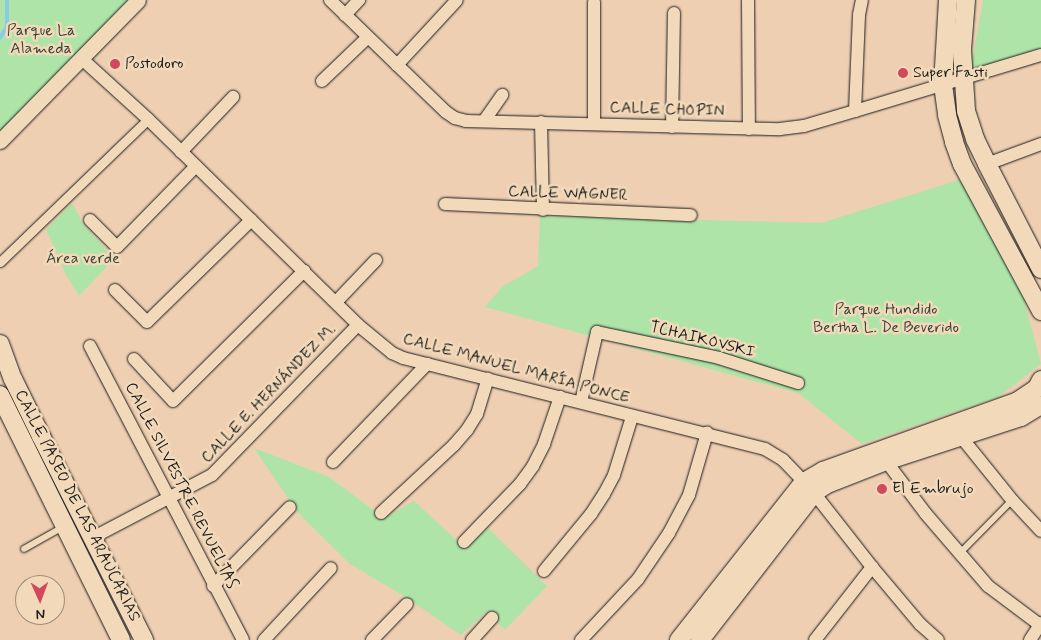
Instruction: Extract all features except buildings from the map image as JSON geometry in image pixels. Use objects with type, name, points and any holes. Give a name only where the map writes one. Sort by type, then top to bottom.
[{"type":"main road","points":[[948,0],[943,84],[946,116],[962,164],[1041,311]]},
{"type":"main road","points":[[966,0],[962,50],[962,80],[966,111],[975,139],[1041,269]]},
{"type":"main road","name":"CALLE PASEO DE LAS ARAUCARIAS","points":[[0,344],[13,380],[94,537],[144,640]]},
{"type":"main road","points":[[679,640],[823,471],[1018,401],[1037,388],[1041,380]]},
{"type":"main road","name":"CALLE PASEO DE LAS ARAUCARIAS","points":[[0,395],[63,527],[121,640]]},
{"type":"main road","points":[[700,640],[809,488],[827,484],[886,461],[962,438],[1021,417],[1041,405]]},
{"type":"main road","points":[[24,444],[41,436]]},
{"type":"street","points":[[0,141],[138,0]]},
{"type":"street","name":"CALLE CHOPIN","points":[[330,0],[367,38],[446,112],[455,118],[484,121],[780,129],[804,126],[1041,55]]},
{"type":"street","points":[[345,15],[359,0]]},
{"type":"street","points":[[397,65],[457,0]]},
{"type":"street","points":[[748,0],[749,129]]},
{"type":"street","points":[[856,111],[859,15],[862,0]]},
{"type":"street","points":[[594,2],[594,124]]},
{"type":"street","points":[[672,127],[674,13]]},
{"type":"street","points":[[322,81],[367,38]]},
{"type":"street","name":"CALLE MANUEL MARÍA PONCE","points":[[82,58],[148,119],[358,325],[392,353],[427,364],[581,402],[632,417],[707,433],[765,449],[783,460],[809,488],[920,624],[938,640]]},
{"type":"street","points":[[484,121],[502,95]]},
{"type":"street","points":[[181,152],[233,97]]},
{"type":"street","points":[[0,262],[148,119]]},
{"type":"street","points":[[541,122],[544,210]]},
{"type":"street","points":[[987,164],[1041,144]]},
{"type":"street","points":[[90,220],[117,247],[196,166]]},
{"type":"street","name":"CALLE WAGNER","points":[[445,204],[544,210],[690,215]]},
{"type":"street","points":[[115,290],[147,322],[251,220]]},
{"type":"street","points":[[336,302],[376,260]]},
{"type":"street","points":[[134,359],[173,401],[304,271]]},
{"type":"street","name":"CALLE E. HERNÁNDEZ M.","points":[[94,537],[212,476],[358,325]]},
{"type":"street","name":"TCHAIKOVSKI","points":[[581,402],[596,332],[719,358],[798,383]]},
{"type":"street","name":"CALLE SILVESTRE REVUELTAS","points":[[90,346],[170,497],[213,586],[242,640]]},
{"type":"street","points":[[333,462],[427,364]]},
{"type":"street","points":[[381,513],[454,445],[467,430],[477,414],[488,379]]},
{"type":"street","points":[[464,542],[520,484],[533,466],[544,444],[560,397]]},
{"type":"street","points":[[544,572],[591,514],[604,494],[614,475],[632,417]]},
{"type":"street","points":[[581,640],[638,580],[669,533],[689,495],[707,433]]},
{"type":"street","points":[[962,438],[1012,500],[1041,531]]},
{"type":"street","points":[[886,461],[959,554],[988,586],[1040,624],[1030,640]]},
{"type":"street","points":[[213,586],[290,507]]},
{"type":"street","points":[[815,640],[872,567]]},
{"type":"street","points":[[264,640],[331,568]]},
{"type":"street","points":[[372,640],[407,604]]},
{"type":"street","points":[[472,640],[492,618]]},
{"type":"lane","points":[[959,554],[1012,500]]},
{"type":"lane","points":[[24,549],[63,527]]},
{"type":"green space","name":"Parque La Alameda","points":[[0,0],[130,0],[0,139]]},
{"type":"green space","points":[[983,0],[1041,0],[1041,56],[970,73]]},
{"type":"green space","name":"Parque Hundido Bertha L. De Beverido","points":[[962,179],[1018,276],[1041,364],[998,397],[862,444],[798,393],[485,307],[502,287],[538,266],[540,216],[821,223]]},
{"type":"green space","name":"Área verde","points":[[72,203],[82,222],[114,259],[79,296],[66,275],[46,229]]},
{"type":"green space","points":[[254,448],[329,477],[384,518],[414,501],[465,548],[488,528],[547,586],[505,630],[486,612],[461,635],[407,598],[350,564],[298,513]]},
{"type":"waterway","points":[[0,38],[7,27],[7,0]]},
{"type":"place","name":"Postodoro","points":[[115,64]]},
{"type":"place","name":"Super Fasti","points":[[903,73]]},
{"type":"place","name":"El Embrujo","points":[[882,489]]}]
